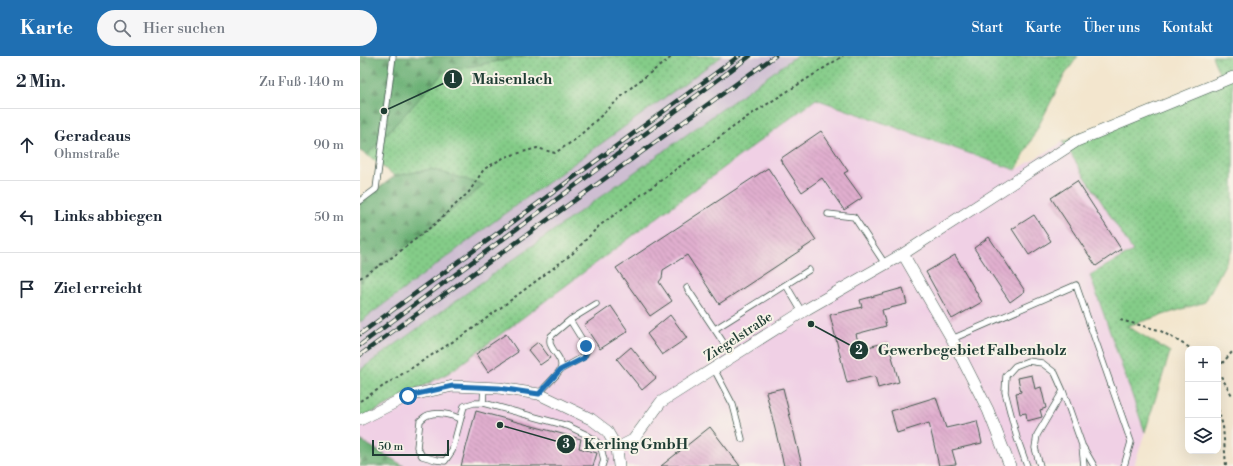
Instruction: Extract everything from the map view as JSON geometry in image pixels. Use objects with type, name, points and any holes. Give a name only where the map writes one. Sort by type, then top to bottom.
[{"type":"street","name":"Ziegelstraße","points":[[617,448],[633,440],[661,402],[802,312],[903,254],[1077,140],[1233,77]]},
{"type":"street","points":[[903,254],[952,339],[988,410],[1010,466]]},
{"type":"street","points":[[360,420],[408,396],[453,386],[499,388],[539,394],[591,419],[607,431],[617,448],[620,466]]},
{"type":"lane","points":[[360,201],[376,189],[393,56]]},
{"type":"lane","points":[[828,214],[854,217],[886,264]]},
{"type":"lane","points":[[714,329],[809,270]]},
{"type":"lane","points":[[786,285],[802,312]]},
{"type":"lane","points":[[952,339],[1076,285],[1131,442],[1124,466]]},
{"type":"lane","points":[[687,288],[733,357]]},
{"type":"lane","points":[[560,370],[561,362],[549,344],[551,336],[570,320],[596,304]]},
{"type":"lane","points":[[539,394],[560,370],[584,358],[587,350],[570,320]]},
{"type":"lane","points":[[1027,466],[1017,438],[1005,392],[1006,376],[1015,366],[1028,361],[1042,363],[1055,373],[1082,445],[1094,466]]},
{"type":"lane","points":[[714,369],[733,405],[742,439]]},
{"type":"lane","points":[[483,403],[484,387]]},
{"type":"lane","points":[[1040,466],[1035,448],[1037,435],[1063,392]]},
{"type":"lane","points":[[460,418],[450,414],[428,415],[420,421],[417,447],[422,456],[445,461],[452,451],[464,406],[474,403],[483,403],[568,426],[587,435],[596,441],[601,448],[604,460],[602,466]]},
{"type":"lane","points":[[1082,445],[1084,466]]},
{"type":"path","points":[[360,278],[394,256],[436,223],[469,192],[484,168],[505,157],[537,148],[554,153],[576,139],[634,85],[673,56]]},
{"type":"path","points":[[360,401],[471,330],[572,254],[599,226],[747,117],[843,56]]},
{"type":"path","points":[[1120,320],[1159,330],[1187,346]]},
{"type":"path","points":[[1221,365],[1233,351]]},
{"type":"path","points":[[1221,376],[1233,397]]},
{"type":"path","points":[[1221,418],[1223,426],[1226,466]]},
{"type":"shaded area","points":[[722,56],[796,56],[360,370],[360,322],[504,214]]},
{"type":"shaded area","points":[[816,99],[1016,170],[1063,142],[1133,251],[1090,275],[1145,432],[1134,466],[404,466],[360,440],[360,419],[450,372]]},
{"type":"green space","points":[[360,56],[526,56],[445,71],[367,155],[360,151]]},
{"type":"green space","points":[[526,56],[722,56],[504,214],[360,322],[360,282],[483,186],[431,169],[395,176],[367,155],[445,71]]},
{"type":"green space","points":[[796,56],[1078,56],[1064,76],[1016,170],[816,99],[450,372],[360,419],[360,370]]},
{"type":"green space","points":[[1212,56],[1233,56],[1233,249],[1205,302],[1127,326],[1170,352],[1145,432],[1090,275],[1133,251],[1063,142],[1221,78]]},
{"type":"green space","points":[[431,169],[484,185],[360,282],[360,202],[395,176]]},
{"type":"green space","points":[[360,440],[404,466],[360,466]]},
{"type":"building","points":[[821,131],[848,171],[844,173],[862,198],[844,210],[822,178],[802,192],[780,159]]},
{"type":"building","points":[[768,168],[816,240],[719,304],[687,255],[663,270],[662,278],[659,282],[672,301],[650,316],[616,268]]},
{"type":"building","points":[[1077,181],[1121,249],[1096,266],[1051,198]]},
{"type":"building","points":[[1034,215],[1051,241],[1029,255],[1012,229]]},
{"type":"building","points":[[989,237],[1025,291],[1010,302],[974,248]]},
{"type":"building","points":[[955,255],[982,302],[952,319],[926,272]]},
{"type":"building","points":[[903,288],[907,304],[882,310],[886,326],[856,334],[860,349],[888,342],[899,382],[878,388],[875,376],[847,383],[830,315],[862,307],[860,300]]},
{"type":"building","points":[[611,306],[628,331],[600,349],[584,325]]},
{"type":"building","points":[[670,315],[687,338],[662,355],[647,334]]},
{"type":"building","points":[[506,334],[518,352],[488,372],[476,354]]},
{"type":"building","points":[[538,342],[550,358],[540,365],[528,350]]},
{"type":"building","points":[[631,347],[656,378],[642,390],[617,359]]},
{"type":"building","points":[[1032,375],[1035,389],[1041,387],[1046,408],[1040,410],[1042,417],[1027,421],[1026,413],[1020,414],[1016,393],[1021,392],[1018,378]]},
{"type":"building","points":[[783,388],[802,466],[784,466],[766,392]]},
{"type":"building","points":[[936,397],[946,428],[977,421],[982,443],[952,450],[956,464],[939,466],[929,423],[897,433],[891,411]]},
{"type":"building","points":[[476,411],[581,439],[579,448],[597,453],[593,466],[461,466]]},
{"type":"building","points":[[710,427],[740,466],[661,466]]},
{"type":"railway","points":[[360,334],[739,56]]},
{"type":"railway","points":[[360,345],[750,56]]},
{"type":"railway","points":[[360,355],[775,56]]},
{"type":"place","name":"Maisenlach","points":[[384,111]]},
{"type":"place","name":"Gewerbegebiet Falbenholz","points":[[811,324]]},
{"type":"place","name":"Kerling GmbH","points":[[500,425]]},
{"type":"route","points":[[408,396],[453,386],[499,388],[539,394],[560,370],[584,358],[587,350],[586,346]]}]
